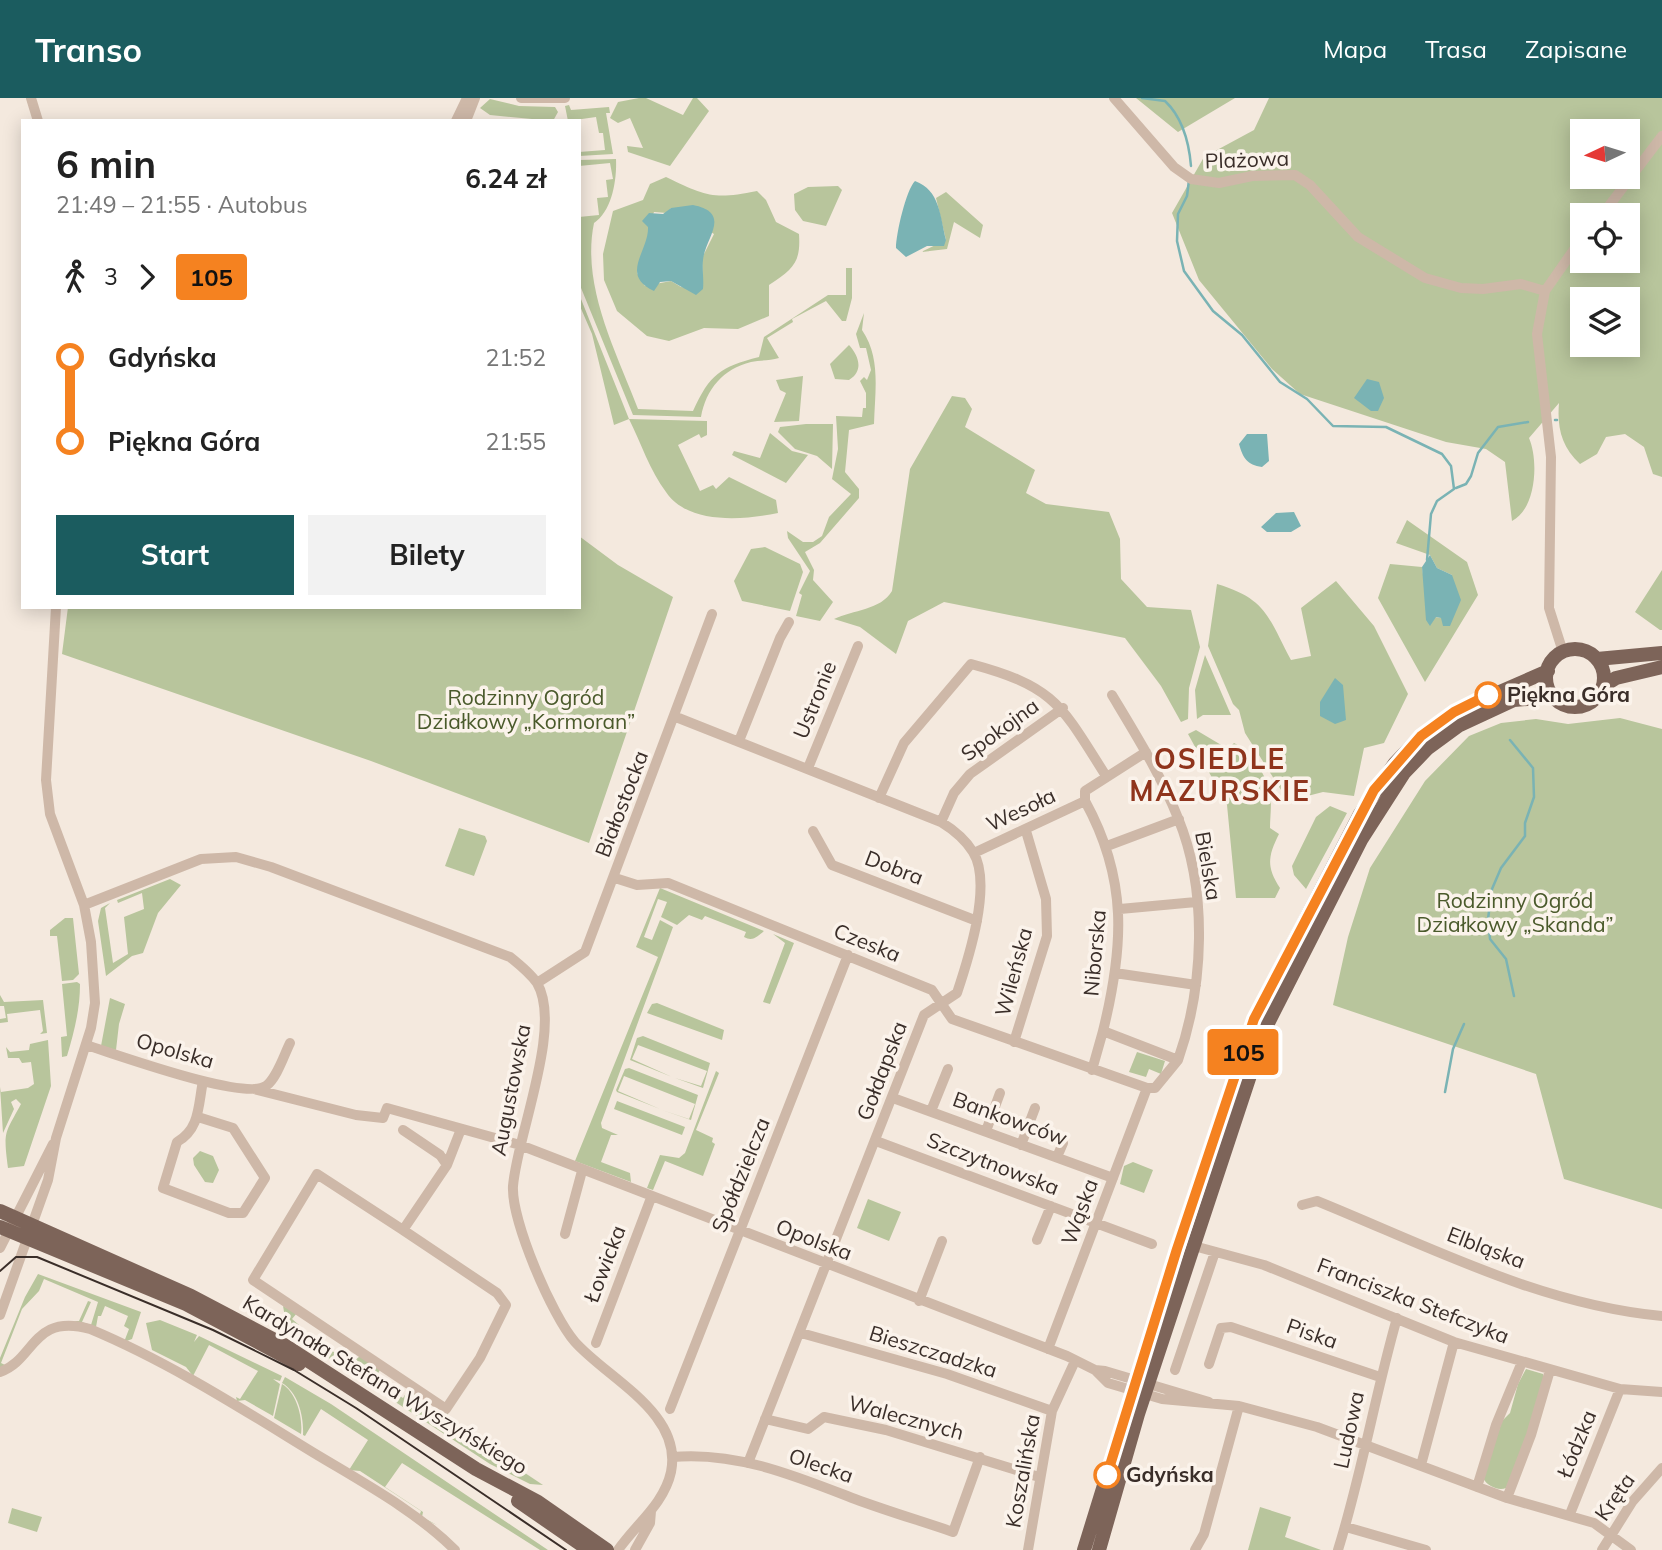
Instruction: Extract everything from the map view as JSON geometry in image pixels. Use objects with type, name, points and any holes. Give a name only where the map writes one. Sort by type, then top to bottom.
[{"type":"main road","points":[[1603,686],[1604,674],[1597,659],[1584,650],[1563,652],[1553,660],[1548,671],[1547,682],[1554,697],[1567,705],[1582,706],[1595,699],[1603,686],[1616,678],[1662,667]]},
{"type":"main road","points":[[1597,659],[1662,653]]},
{"type":"main road","points":[[1099,1550],[1140,1387],[1194,1246],[1254,1019],[1360,814],[1388,772],[1421,736],[1454,712],[1548,671]]},
{"type":"main road","points":[[1084,1550],[1238,1087],[1291,976],[1377,811],[1404,773],[1458,726],[1514,700],[1554,697]]},
{"type":"main road","name":"Kardynała Stefana Wyszyńskiego","points":[[0,1211],[197,1299],[284,1345],[476,1469],[538,1502],[607,1550]]},
{"type":"main road","name":"Kardynała Stefana Wyszyńskiego","points":[[5,1229],[186,1304],[312,1371],[463,1470],[530,1509],[589,1550]]},
{"type":"street","points":[[31,98],[37,119]]},
{"type":"street","points":[[457,119],[467,98]]},
{"type":"street","points":[[467,119],[475,98]]},
{"type":"street","points":[[521,98],[565,98]]},
{"type":"street","name":"Plażowa","points":[[1114,98],[1174,167],[1191,179],[1219,183],[1252,176],[1295,175],[1310,185],[1345,227],[1425,278],[1461,288],[1483,289],[1521,284],[1545,291]]},
{"type":"street","points":[[1611,203],[1662,136]]},
{"type":"street","points":[[1563,652],[1549,608],[1551,457],[1537,334],[1545,291],[1570,256]]},
{"type":"street","points":[[0,1315],[29,1239],[51,1170],[57,1138],[86,1045],[95,990],[84,905],[50,814],[46,780],[56,609]]},
{"type":"street","name":"Białostocka","points":[[537,983],[585,953],[676,717],[712,614]]},
{"type":"street","points":[[739,741],[789,622]]},
{"type":"street","name":"Ustronie","points":[[808,768],[858,646]]},
{"type":"street","points":[[879,798],[904,743],[971,664],[1004,673],[1040,689],[1063,708],[1106,776]]},
{"type":"street","name":"Bielska","points":[[1112,695],[1146,752],[1179,819],[1191,862],[1196,902],[1196,985],[1178,1060]]},
{"type":"street","name":"Spokojna","points":[[941,822],[954,793],[970,774],[1063,708]]},
{"type":"street","points":[[676,717],[941,822],[958,833],[974,853]]},
{"type":"street","name":"Wesoła","points":[[974,853],[1026,831],[1085,801],[1085,791],[1146,752]]},
{"type":"street","name":"Niborska","points":[[1085,801],[1107,846],[1120,909],[1115,973],[1092,1070]]},
{"type":"street","points":[[1107,846],[1179,819]]},
{"type":"street","name":"Dobra","points":[[813,831],[832,865],[977,920]]},
{"type":"street","name":"Wileńska","points":[[1014,1042],[1047,936],[1046,899],[1026,831]]},
{"type":"street","name":"Gołdapska","points":[[748,1463],[924,1015],[957,993],[977,920],[978,864],[974,853]]},
{"type":"street","points":[[84,905],[201,859],[236,857],[276,868],[510,957],[537,983]]},
{"type":"street","name":"Czeska","points":[[615,878],[636,885],[668,883],[932,990],[952,1018],[1147,1088]]},
{"type":"street","points":[[1120,909],[1196,902]]},
{"type":"street","name":"Spółdzielcza","points":[[670,1409],[848,955]]},
{"type":"street","points":[[1115,973],[1196,985]]},
{"type":"street","name":"Augustowska","points":[[537,983],[544,1007],[544,1043],[513,1184],[514,1212],[558,1317],[576,1343],[659,1419],[668,1437],[672,1457]]},
{"type":"street","points":[[1103,1031],[1178,1060],[1155,1088],[1147,1088]]},
{"type":"street","points":[[254,1089],[264,1087],[271,1080],[290,1043]]},
{"type":"street","name":"Opolska","points":[[86,1045],[203,1081],[254,1089],[356,1115],[383,1118],[387,1108],[461,1129]]},
{"type":"street","points":[[931,1111],[948,1069]]},
{"type":"street","points":[[198,1117],[233,1128],[265,1178],[243,1213],[229,1213],[163,1188],[177,1142],[190,1134],[198,1117],[203,1081]]},
{"type":"street","name":"Wąska","points":[[1048,1349],[1147,1088]]},
{"type":"street","points":[[986,1131],[1000,1093]]},
{"type":"street","name":"Bankowców","points":[[893,1098],[1113,1178]]},
{"type":"street","points":[[1021,1145],[1035,1108]]},
{"type":"street","points":[[403,1230],[447,1166],[461,1129],[520,1145]]},
{"type":"street","points":[[403,1130],[440,1155],[447,1166]]},
{"type":"street","points":[[0,1248],[5,1229],[18,1217],[43,1161],[57,1138]]},
{"type":"street","name":"Szczytnowska","points":[[876,1141],[1152,1244]]},
{"type":"street","points":[[1057,1157],[1063,1143]]},
{"type":"street","name":"Opolska","points":[[520,1145],[1140,1387]]},
{"type":"street","points":[[565,1234],[582,1171]]},
{"type":"street","name":"Kardynała Stefana Wyszyńskiego","points":[[317,1174],[403,1230],[497,1293],[506,1305],[495,1332],[446,1409],[253,1280],[317,1174]]},
{"type":"street","name":"Łowicka","points":[[596,1343],[651,1198]]},
{"type":"street","name":"Elbląska","points":[[1302,1205],[1317,1201],[1497,1275],[1562,1297],[1624,1313],[1662,1316]]},
{"type":"street","points":[[1037,1240],[1051,1206]]},
{"type":"street","points":[[919,1301],[942,1241]]},
{"type":"street","name":"Franciszka Stefczyka","points":[[1194,1246],[1264,1265],[1454,1342],[1620,1389],[1662,1392]]},
{"type":"street","points":[[1175,1370],[1214,1252]]},
{"type":"street","name":"Ludowa","points":[[1338,1550],[1367,1446],[1380,1377],[1397,1318]]},
{"type":"street","points":[[0,1372],[11,1368],[32,1342],[46,1332],[69,1327],[90,1329],[254,1416],[369,1487],[455,1550]]},
{"type":"street","name":"Piska","points":[[1209,1364],[1221,1328],[1231,1327],[1380,1377]]},
{"type":"street","name":"Bieszczadzka","points":[[801,1333],[947,1374],[1052,1411]]},
{"type":"street","points":[[1421,1465],[1454,1342]]},
{"type":"street","name":"Koszalińska","points":[[1028,1550],[1052,1411],[1075,1361]]},
{"type":"street","points":[[1477,1487],[1496,1424],[1522,1362]]},
{"type":"street","points":[[1507,1498],[1531,1435],[1550,1370]]},
{"type":"street","points":[[1140,1387],[1173,1401],[1239,1406],[1317,1427],[1507,1498],[1594,1523],[1631,1550]]},
{"type":"street","name":"Łódzka","points":[[1570,1514],[1620,1389]]},
{"type":"street","points":[[1195,1550],[1204,1534],[1239,1406]]},
{"type":"street","name":"Walecznych","points":[[765,1419],[808,1429],[824,1417],[980,1457],[1040,1477]]},
{"type":"street","name":"Olecka","points":[[672,1457],[719,1455],[809,1480],[953,1532],[980,1457]]},
{"type":"street","points":[[635,1550],[650,1523],[651,1511],[667,1483],[672,1457]]},
{"type":"street","name":"Kręta","points":[[1602,1550],[1632,1502],[1662,1468]]},
{"type":"street","points":[[618,1550],[643,1516],[651,1511]]},
{"type":"street","points":[[1346,1527],[1426,1550]]},
{"type":"green space","points":[[646,98],[683,115],[693,98],[697,98],[709,111],[670,166],[628,152],[627,146],[643,148],[630,118],[618,123],[610,118],[618,102]]},
{"type":"green space","points":[[1136,98],[1235,98],[1178,132]]},
{"type":"green space","points":[[1269,98],[1662,98],[1662,477],[1653,474],[1644,447],[1625,434],[1606,437],[1597,454],[1580,464],[1564,443],[1559,420],[1559,403],[1529,438],[1534,459],[1531,496],[1520,515],[1512,521],[1505,462],[1486,449],[1446,442],[1300,394],[1272,369],[1199,280],[1172,213],[1204,157],[1254,130]]},
{"type":"green space","points":[[490,99],[519,106],[555,107],[558,112],[554,119],[532,119],[490,115],[480,108]]},
{"type":"green space","points":[[569,105],[571,110],[609,107],[610,113],[606,113],[613,154],[581,156],[581,152],[605,150],[603,133],[599,133],[596,117],[568,119],[565,106]]},
{"type":"green space","points":[[616,159],[616,176],[609,203],[594,223],[592,270],[603,318],[638,409],[693,411],[705,388],[718,374],[735,364],[759,357],[764,337],[828,295],[846,295],[846,268],[852,268],[852,298],[846,321],[842,321],[826,301],[792,319],[793,322],[767,338],[779,358],[741,365],[724,375],[707,398],[701,417],[633,415],[581,288],[581,217],[599,215],[597,198],[608,197],[606,180],[613,179],[610,163],[581,166],[581,160]]},
{"type":"green space","points":[[666,177],[701,192],[719,196],[757,191],[766,200],[776,222],[799,234],[797,259],[790,269],[769,285],[769,316],[738,329],[704,328],[669,341],[647,336],[617,311],[604,280],[603,254],[613,211],[643,200],[650,184]],"holes":[[[671,208],[714,234],[702,258],[703,289],[681,287],[671,281],[645,286],[637,273],[649,240],[648,227],[654,212],[667,213]]]},
{"type":"green space","points":[[838,186],[842,190],[826,226],[803,221],[795,210],[794,194],[808,187]]},
{"type":"green space","points":[[946,192],[983,225],[980,238],[954,222],[947,249],[921,252],[946,240],[936,198]]},
{"type":"green space","points":[[581,299],[629,419],[614,425],[592,334],[581,309]]},
{"type":"green space","points":[[864,313],[862,330],[872,352],[876,375],[874,424],[849,430],[845,472],[859,489],[859,498],[820,543],[805,552],[814,570],[813,580],[833,602],[820,621],[796,616],[802,595],[799,593],[810,571],[788,538],[787,531],[803,542],[813,542],[822,536],[829,517],[851,494],[832,479],[838,449],[836,416],[862,417],[863,408],[866,408],[866,393],[860,381],[864,377],[867,380],[871,370],[866,348],[860,348],[856,334]]},
{"type":"green space","points":[[849,345],[857,359],[857,372],[849,380],[835,379],[830,364]]},
{"type":"green space","points":[[803,376],[799,421],[774,422],[786,393],[780,390],[776,380]]},
{"type":"green space","points":[[952,396],[965,398],[972,409],[965,427],[1035,470],[1026,493],[1046,504],[1109,512],[1120,539],[1121,579],[1147,607],[1191,610],[1200,647],[1189,688],[1188,719],[1181,722],[1161,686],[1125,638],[944,602],[908,621],[896,654],[860,627],[834,619],[874,606],[892,591],[910,469]]},
{"type":"green space","points":[[629,419],[707,421],[707,435],[701,438],[699,434],[678,445],[700,491],[713,485],[716,489],[729,477],[776,500],[778,513],[718,517],[702,515],[676,503],[655,475]]},
{"type":"green space","points":[[833,424],[832,469],[817,456],[795,449],[778,432],[780,427]]},
{"type":"green space","points":[[770,433],[792,451],[808,455],[786,483],[732,455],[734,451],[760,458]]},
{"type":"green space","points":[[1407,520],[1467,562],[1478,595],[1425,682],[1378,598],[1390,564],[1422,567],[1430,625],[1435,617],[1441,618],[1452,575],[1437,568],[1430,555],[1396,543]]},
{"type":"green space","name":"Rodzinny Ogród Działkowy „Kormoran”","points":[[581,537],[618,565],[673,597],[589,843],[371,761],[62,654],[68,609],[581,609]]},
{"type":"green space","points":[[765,547],[800,564],[803,572],[790,611],[742,601],[734,581],[751,549]]},
{"type":"green space","points":[[1662,570],[1662,630],[1660,630],[1635,612]]},
{"type":"green space","points":[[1336,581],[1374,626],[1408,694],[1384,743],[1364,748],[1354,796],[1323,792],[1288,801],[1245,733],[1239,710],[1233,704],[1208,646],[1217,584],[1256,603],[1271,621],[1291,660],[1311,656],[1301,608]]},
{"type":"green space","points":[[1205,655],[1231,715],[1203,715],[1197,719],[1195,690]]},
{"type":"green space","name":"Rodzinny Ogród Działkowy „Skanda”","points":[[1620,718],[1662,729],[1662,1209],[1564,1179],[1536,1074],[1333,1005],[1348,937],[1370,868],[1425,781],[1469,736],[1501,723],[1536,719],[1568,724]]},
{"type":"green space","points":[[1196,730],[1228,749],[1234,743],[1240,746],[1251,757],[1265,779],[1271,797],[1270,828],[1279,834],[1270,861],[1272,874],[1280,888],[1275,898],[1236,898],[1227,805],[1188,734]]},
{"type":"green space","points":[[1330,806],[1347,813],[1306,889],[1294,875],[1292,866],[1316,817]]},
{"type":"green space","points":[[459,828],[485,836],[487,841],[474,876],[445,866]]},
{"type":"green space","points":[[170,879],[181,885],[158,913],[143,953],[132,956],[106,976],[98,921],[101,908],[110,903],[105,908],[113,963],[128,954],[124,917],[144,909],[142,893],[118,903],[117,900]]},
{"type":"green space","points":[[660,888],[764,931],[750,939],[744,937],[746,932],[705,916],[702,920],[689,915],[677,925],[661,917],[667,902],[658,899],[644,937],[652,940],[660,920],[673,927],[601,1123],[602,1128],[618,1135],[611,1135],[601,1162],[630,1173],[631,1182],[575,1161],[658,957],[636,947]]},
{"type":"green space","points":[[65,918],[73,918],[79,974],[73,980],[62,981],[57,936],[50,936],[50,930]]},
{"type":"green space","points":[[773,934],[794,943],[770,1004],[763,1002],[785,943]]},
{"type":"green space","points":[[62,984],[80,984],[76,1021],[67,1056],[62,1057],[61,1037],[67,1036]]},
{"type":"green space","points":[[0,995],[4,1002],[43,1000],[47,1033],[40,1034],[43,1031],[40,1010],[7,1014],[8,1022],[0,1023],[0,1019],[6,1018],[4,1006],[0,1006]]},
{"type":"green space","points":[[110,998],[125,1004],[116,1050],[101,1046]]},
{"type":"green space","points":[[657,1003],[724,1030],[722,1040],[647,1013],[652,1004]]},
{"type":"green space","points":[[643,1036],[710,1063],[703,1088],[675,1078],[701,1086],[707,1071],[638,1045],[632,1059],[672,1077],[630,1060],[637,1038]]},
{"type":"green space","points":[[48,1040],[51,1086],[24,1166],[8,1168],[7,1133],[21,1104],[16,1099],[11,1102],[14,1109],[3,1133],[0,1087],[1,1092],[28,1088],[34,1084],[31,1062],[22,1063],[19,1058],[8,1058],[6,1047],[10,1052],[29,1050],[30,1044]]},
{"type":"green space","points":[[1137,1052],[1165,1061],[1161,1074],[1149,1069],[1146,1077],[1129,1072]]},
{"type":"green space","points":[[629,1068],[698,1095],[691,1120],[662,1110],[689,1119],[695,1104],[624,1076],[618,1091],[660,1109],[617,1092],[625,1069]]},
{"type":"green space","points":[[716,1071],[719,1073],[696,1130],[713,1138],[712,1142],[715,1144],[703,1176],[665,1161],[653,1190],[647,1188],[660,1155],[679,1158],[685,1153]]},
{"type":"green space","points":[[617,1101],[685,1127],[682,1135],[614,1109]]},
{"type":"green space","points":[[200,1151],[213,1156],[219,1170],[213,1183],[205,1182],[194,1165],[193,1158]]},
{"type":"green space","points":[[1133,1162],[1153,1170],[1144,1193],[1120,1184],[1124,1166]]},
{"type":"green space","points":[[868,1199],[901,1212],[889,1241],[857,1228]]},
{"type":"green space","points":[[38,1274],[141,1312],[132,1339],[124,1342],[129,1329],[124,1326],[128,1316],[105,1306],[101,1316],[98,1316],[96,1327],[73,1321],[79,1321],[88,1301],[91,1302],[82,1322],[91,1325],[98,1302],[44,1279],[39,1291],[22,1309],[1,1363],[5,1365],[0,1368],[0,1358],[25,1297]]},
{"type":"green space","points":[[283,1306],[297,1313],[292,1319],[299,1325],[297,1328],[343,1358],[350,1348],[342,1367],[276,1323],[285,1317]]},
{"type":"green space","points":[[160,1320],[197,1335],[194,1342],[199,1336],[282,1376],[280,1381],[273,1379],[280,1384],[273,1416],[245,1400],[237,1401],[236,1397],[240,1399],[258,1371],[209,1345],[193,1376],[186,1367],[152,1350],[146,1323]]},
{"type":"green space","points":[[360,1356],[380,1370],[374,1380],[403,1398],[409,1388],[417,1393],[411,1404],[440,1422],[448,1412],[448,1419],[520,1466],[519,1469],[543,1485],[530,1484],[490,1464],[345,1369]]},
{"type":"green space","points":[[1526,1369],[1543,1374],[1544,1379],[1526,1442],[1506,1488],[1496,1488],[1483,1478],[1502,1421],[1510,1413],[1518,1384]]},
{"type":"green space","points":[[285,1377],[331,1404],[548,1550],[540,1550],[402,1463],[385,1487],[423,1512],[422,1517],[437,1525],[419,1517],[421,1511],[360,1471],[349,1470],[368,1440],[321,1409],[305,1436],[303,1435],[299,1406],[293,1393],[282,1383]]},
{"type":"green space","points":[[282,1384],[292,1393],[298,1406],[301,1434],[274,1418]]},
{"type":"green space","points":[[1260,1507],[1291,1517],[1285,1537],[1321,1550],[1248,1550]]},
{"type":"green space","points":[[12,1508],[42,1517],[37,1532],[8,1523]]},
{"type":"water","points":[[915,181],[934,197],[946,240],[944,246],[927,246],[906,257],[896,248],[896,241],[905,202]]},
{"type":"water","points":[[693,205],[712,214],[714,220],[703,260],[703,289],[696,295],[671,281],[660,282],[654,291],[638,278],[638,262],[648,227],[642,221],[649,213],[663,214],[671,208]]},
{"type":"water","points":[[1367,379],[1379,382],[1384,398],[1378,411],[1371,411],[1354,398]]},
{"type":"water","points":[[1247,434],[1267,434],[1269,461],[1262,467],[1249,463],[1242,453],[1239,444]]},
{"type":"water","points":[[1294,512],[1301,526],[1291,532],[1267,532],[1261,527],[1276,513]]},
{"type":"water","points":[[1430,555],[1437,568],[1452,575],[1461,600],[1450,626],[1443,626],[1441,618],[1436,617],[1430,626],[1426,620],[1422,567]]},
{"type":"water","points":[[1335,678],[1343,685],[1346,720],[1335,724],[1320,716],[1320,702]]},
{"type":"waterway","points":[[1142,98],[1165,101],[1171,108],[1184,131],[1191,166]]},
{"type":"waterway","points":[[1189,180],[1187,196],[1178,214],[1177,241],[1184,271],[1213,311],[1242,335],[1280,382],[1307,399],[1333,426],[1386,427],[1442,454],[1451,466],[1454,489],[1437,501],[1431,514],[1427,560]]},
{"type":"waterway","points":[[1456,488],[1466,484],[1478,453],[1498,427],[1528,422]]},
{"type":"waterway","points":[[1510,740],[1533,768],[1534,797],[1525,823],[1525,836],[1501,868],[1492,889],[1488,919],[1490,939],[1506,959],[1514,996]]},
{"type":"waterway","points":[[1445,1092],[1453,1049],[1464,1024]]},
{"type":"tram line","points":[[0,1271],[16,1257],[37,1257],[213,1330],[294,1370],[356,1408],[566,1550]]},
{"type":"bus line","name":"105","points":[[1107,1475],[1162,1306],[1177,1249],[1254,1019],[1374,790],[1421,736],[1454,712],[1488,695]]},
{"type":"place","name":"Piękna Góra","points":[[1488,695]]},
{"type":"place","name":"Gdyńska","points":[[1107,1475]]},
{"type":"district","name":"OSIEDLE MAZURSKIE","points":[[1220,775]]}]
